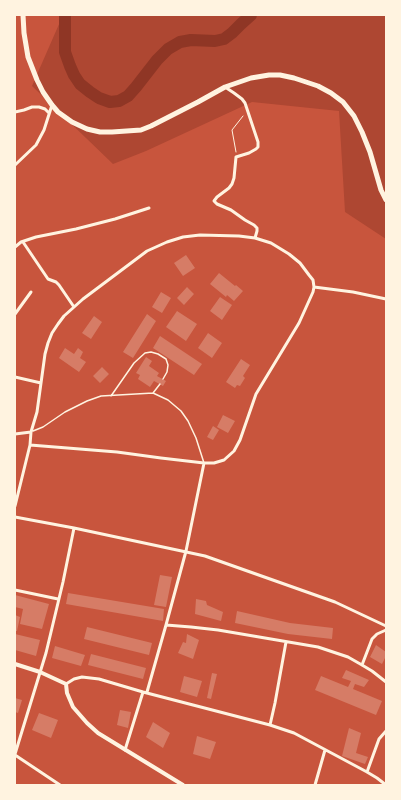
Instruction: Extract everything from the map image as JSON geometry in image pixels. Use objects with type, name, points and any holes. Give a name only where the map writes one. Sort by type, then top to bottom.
[{"type":"highway","points":[[23,15],[28,57],[40,86],[58,112],[72,122],[87,129],[100,132],[128,132],[141,130],[225,87],[251,78],[280,75],[318,86],[343,102],[354,116],[362,132],[370,152],[381,190],[386,200]]},
{"type":"street","points":[[225,87],[242,99],[245,103],[258,142],[258,147],[249,153],[236,157],[232,184],[214,201],[254,225],[258,231],[255,238]]},
{"type":"street","points":[[15,165],[36,145],[44,130],[52,105]]},
{"type":"street","points":[[15,112],[32,107],[39,107],[45,109],[49,113]]},
{"type":"street","points":[[15,247],[36,237],[115,219],[149,208]]},
{"type":"street","points":[[15,506],[30,445],[31,432],[37,412],[45,354],[52,333],[61,320],[74,307],[131,262],[147,251],[183,237],[200,235],[239,236],[255,238],[271,243],[280,248],[300,263],[312,280],[314,287],[313,292],[299,323],[256,394],[240,440],[234,451],[224,460],[214,463],[204,463],[118,452],[30,445]]},
{"type":"street","points":[[23,242],[48,279],[59,285],[74,307]]},
{"type":"street","points":[[314,287],[352,292],[386,299]]},
{"type":"street","points":[[15,314],[31,292]]},
{"type":"street","points":[[15,377],[41,383]]},
{"type":"street","points":[[15,434],[31,432]]},
{"type":"street","points":[[125,750],[166,625],[186,551],[204,463]]},
{"type":"street","points":[[15,518],[74,528],[205,556],[335,602],[386,626]]},
{"type":"street","points":[[60,785],[15,755],[46,653],[74,528]]},
{"type":"street","points":[[15,590],[58,599]]},
{"type":"street","points":[[166,625],[218,630],[318,647],[362,664],[386,682]]},
{"type":"street","points":[[362,664],[372,639],[377,634],[386,630]]},
{"type":"street","points":[[270,725],[286,642]]},
{"type":"street","points":[[15,664],[40,672],[66,684]]},
{"type":"street","points":[[66,684],[74,679],[82,677],[99,679],[270,725],[294,733],[367,772],[386,785]]},
{"type":"street","points":[[66,684],[67,693],[73,707],[98,733],[182,785]]},
{"type":"street","points":[[367,772],[379,739],[386,731]]},
{"type":"street","points":[[315,785],[325,750]]},
{"type":"lane","points":[[111,396],[134,363],[145,353],[151,352],[166,359],[168,365],[167,372],[163,379]]},
{"type":"lane","points":[[153,393],[160,384]]},
{"type":"lane","points":[[31,432],[43,427],[65,412],[101,396],[153,393],[168,400],[181,411],[188,421],[196,438],[204,463]]},
{"type":"path","points":[[236,157],[236,146],[232,130],[247,111]]},
{"type":"shaded area","points":[[63,15],[386,15],[386,239],[345,212],[339,111],[252,102],[146,151],[113,164],[32,86]]},
{"type":"building","points":[[186,255],[195,268],[183,276],[174,263]]},
{"type":"building","points":[[219,273],[243,291],[234,301],[227,295],[226,297],[210,284]]},
{"type":"building","points":[[187,287],[194,294],[184,305],[177,298]]},
{"type":"building","points":[[161,292],[171,298],[162,313],[152,307]]},
{"type":"building","points":[[220,297],[232,305],[222,320],[210,311]]},
{"type":"building","points":[[177,311],[197,324],[186,341],[166,327]]},
{"type":"building","points":[[147,314],[156,321],[133,358],[123,352]]},
{"type":"building","points":[[94,316],[102,322],[91,339],[82,333]]},
{"type":"building","points":[[208,333],[222,343],[212,358],[198,348]]},
{"type":"building","points":[[160,336],[202,364],[194,375],[153,348]]},
{"type":"building","points":[[65,348],[74,354],[78,348],[83,352],[80,358],[86,362],[79,372],[59,358]]},
{"type":"building","points":[[146,357],[152,361],[149,366],[159,373],[157,376],[166,381],[163,386],[154,381],[150,387],[138,379],[140,375],[136,373]]},
{"type":"building","points":[[241,359],[250,365],[243,376],[245,378],[240,386],[237,385],[235,388],[226,382]]},
{"type":"building","points":[[102,367],[109,374],[100,383],[93,376]]},
{"type":"building","points":[[223,415],[235,421],[228,433],[217,427]]},
{"type":"building","points":[[213,426],[219,430],[213,440],[207,437]]},
{"type":"building","points":[[160,575],[172,577],[166,607],[154,605]]},
{"type":"building","points":[[68,593],[164,609],[163,621],[66,604]]},
{"type":"building","points":[[15,595],[49,604],[42,629],[20,624],[23,609],[15,607]]},
{"type":"building","points":[[196,599],[206,601],[207,605],[223,612],[221,621],[195,614]]},
{"type":"building","points":[[237,611],[290,623],[333,628],[332,639],[288,634],[235,623]]},
{"type":"building","points":[[15,615],[20,617],[17,631],[15,631]]},
{"type":"building","points":[[87,627],[152,643],[149,655],[84,639]]},
{"type":"building","points":[[15,634],[40,640],[36,656],[15,650]]},
{"type":"building","points":[[187,634],[199,640],[193,659],[178,653],[183,642],[186,643]]},
{"type":"building","points":[[376,645],[386,652],[386,656],[382,664],[370,657]]},
{"type":"building","points":[[55,646],[85,655],[81,666],[52,658]]},
{"type":"building","points":[[91,654],[146,668],[143,679],[88,665]]},
{"type":"building","points":[[346,670],[369,680],[364,687],[355,684],[353,689],[382,701],[376,715],[315,690],[321,676],[348,687],[351,681],[342,678]]},
{"type":"building","points":[[212,673],[217,674],[211,699],[207,698]]},
{"type":"building","points":[[184,676],[202,681],[197,697],[180,692]]},
{"type":"building","points":[[15,698],[22,700],[18,713],[15,712]]},
{"type":"building","points":[[120,710],[131,712],[128,728],[117,725]]},
{"type":"building","points":[[39,713],[58,720],[51,738],[32,730]]},
{"type":"building","points":[[153,722],[170,733],[163,748],[146,737]]},
{"type":"building","points":[[349,728],[361,733],[356,753],[368,757],[365,764],[342,756]]},
{"type":"building","points":[[197,736],[216,742],[210,759],[193,754]]},
{"type":"waterway","points":[[65,15],[65,52],[74,75],[80,84],[90,92],[99,98],[110,102],[119,101],[128,96],[157,60],[168,49],[180,42],[191,40],[215,41],[224,39],[251,15]]}]
